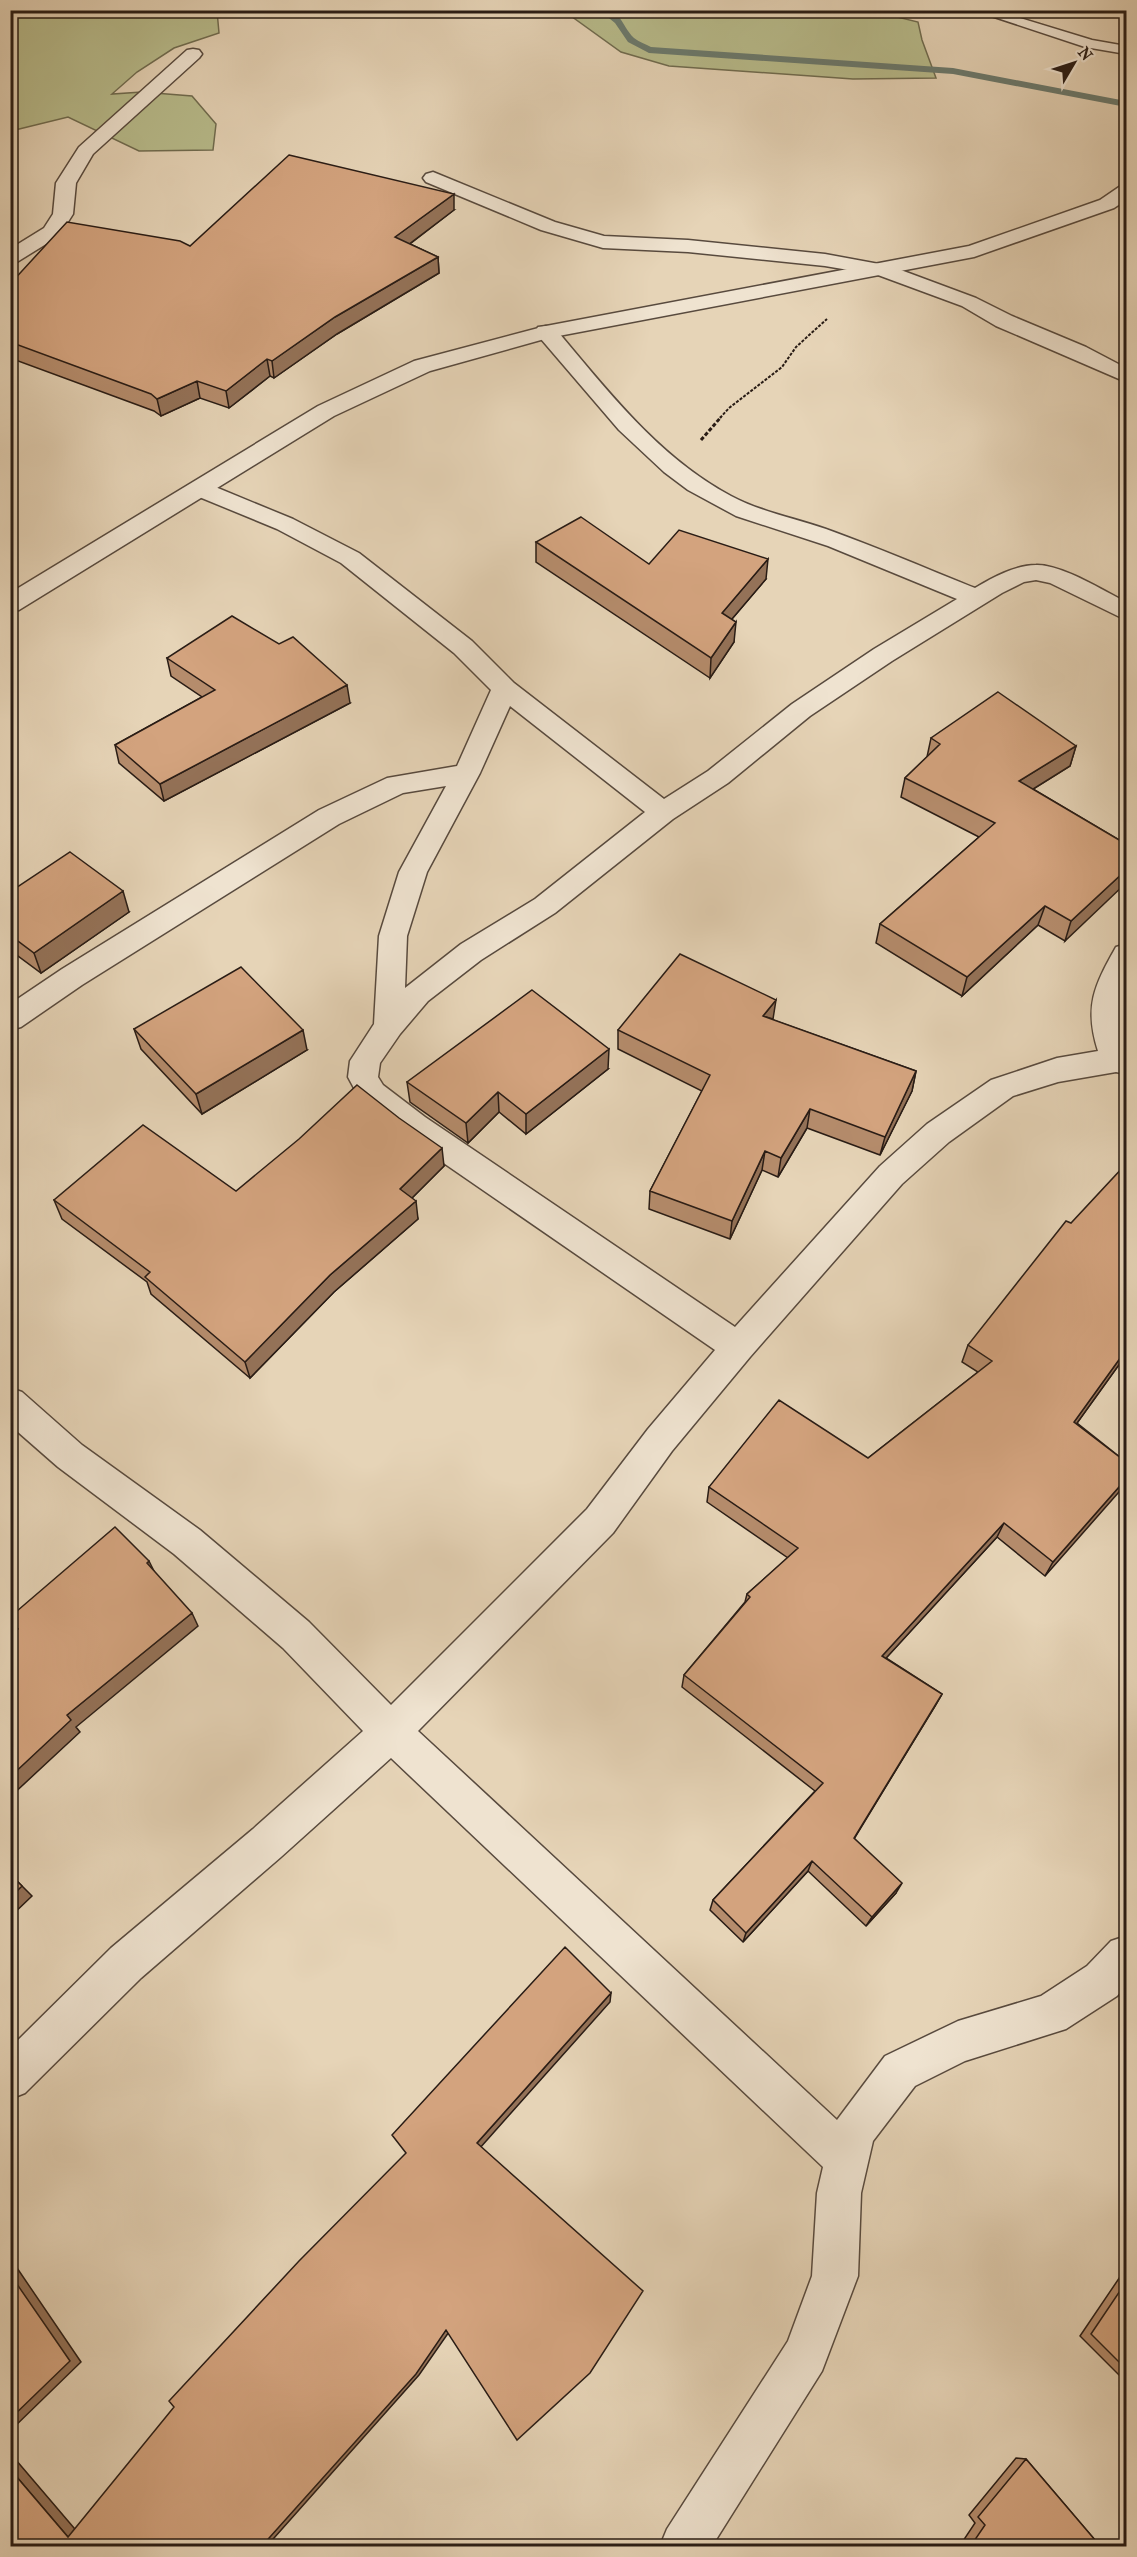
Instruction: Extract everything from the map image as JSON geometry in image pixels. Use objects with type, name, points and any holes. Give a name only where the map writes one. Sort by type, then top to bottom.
[{"type":"street","points":[[10,258],[52,232],[63,214],[66,183],[86,151],[193,54]]},
{"type":"street","points":[[433,178],[548,226],[603,242],[688,246],[825,260],[884,270],[969,302],[1004,321],[1078,352],[1126,376]]},
{"type":"street","points":[[10,604],[326,411],[422,366],[546,332],[853,276],[974,251],[1107,204],[1126,191]]},
{"type":"street","points":[[546,332],[620,416],[674,468],[721,500],[756,517],[813,533],[877,556],[976,598]]},
{"type":"street","points":[[200,489],[285,524],[350,558],[463,647],[505,689],[663,812]]},
{"type":"street","points":[[738,1347],[424,1133],[372,1093],[363,1077],[364,1061],[389,1026],[418,993],[453,966],[545,906],[663,812],[718,777],[801,710],[883,655],[976,598],[1016,577],[1036,572],[1059,578],[1126,612]]},
{"type":"street","points":[[389,1026],[393,936],[413,872],[467,773],[505,689]]},
{"type":"street","points":[[10,1019],[82,970],[329,817],[397,785],[467,773]]},
{"type":"street","points":[[10,2078],[126,1963],[267,1843],[391,1732],[600,1521],[660,1440],[738,1347],[891,1175],[938,1133],[1002,1088],[1058,1070],[1121,1061],[1104,1026],[1105,999],[1126,955]]},
{"type":"street","points":[[10,1403],[70,1456],[187,1542],[296,1635],[391,1732],[847,2159]]},
{"type":"street","points":[[684,2547],[806,2355],[835,2277],[839,2193],[854,2131],[900,2071],[958,2042],[1051,2014],[1102,1981],[1126,1956]]},
{"type":"lane","points":[[979,10],[1090,44],[1126,50]]},
{"type":"path","points":[[674,468],[692,452],[712,425],[729,408],[782,367],[796,347],[836,309],[853,276]]},
{"type":"green space","points":[[10,11],[217,11],[219,33],[174,48],[137,72],[112,94],[142,92],[192,96],[216,124],[213,150],[139,151],[68,117],[11,131]]},
{"type":"green space","points":[[564,11],[873,11],[918,22],[936,78],[853,79],[669,66],[621,52]]},
{"type":"building","points":[[289,155],[454,194],[395,237],[438,257],[335,317],[272,361],[267,359],[226,391],[197,381],[157,399],[151,394],[10,342],[10,284],[67,222],[180,241],[190,246]]},
{"type":"building","points":[[581,517],[649,564],[679,530],[768,559],[722,613],[736,622],[711,658],[536,542]]},
{"type":"building","points":[[232,616],[279,644],[293,637],[347,685],[160,784],[115,745],[215,690],[167,658]]},
{"type":"building","points":[[998,692],[1076,746],[1019,781],[1126,844],[1126,870],[1071,921],[1045,906],[967,977],[880,924],[995,823],[905,778],[940,744],[931,738]]},
{"type":"building","points":[[70,852],[123,891],[34,953],[10,935],[10,892]]},
{"type":"building","points":[[680,954],[776,1000],[763,1016],[916,1071],[885,1137],[810,1109],[781,1158],[765,1151],[732,1221],[650,1191],[710,1075],[618,1030]]},
{"type":"building","points":[[241,967],[303,1030],[196,1094],[134,1029]]},
{"type":"building","points":[[532,990],[609,1049],[526,1114],[498,1092],[466,1123],[407,1082]]},
{"type":"building","points":[[357,1085],[442,1148],[400,1189],[416,1201],[330,1275],[245,1362],[145,1277],[150,1272],[54,1200],[143,1125],[236,1191],[299,1139]]},
{"type":"building","points":[[1126,1164],[1126,1350],[1074,1422],[1126,1462],[1126,1479],[1053,1562],[1004,1523],[882,1656],[942,1694],[854,1838],[902,1883],[872,1917],[812,1861],[746,1933],[713,1900],[823,1783],[684,1675],[750,1597],[747,1594],[798,1548],[709,1487],[779,1400],[868,1458],[992,1361],[968,1345],[1066,1221],[1071,1223]]},
{"type":"building","points":[[115,1527],[149,1561],[147,1563],[192,1613],[67,1715],[71,1720],[10,1777],[10,1634],[18,1629],[10,1622],[10,1617]]},
{"type":"building","points":[[10,1874],[22,1886],[10,1898]]},
{"type":"building","points":[[565,1947],[611,1993],[477,2143],[643,2291],[590,2373],[517,2440],[446,2330],[416,2374],[261,2547],[10,2547],[10,2469],[68,2537],[174,2407],[169,2401],[299,2261],[406,2153],[392,2135]]},
{"type":"building","points":[[10,2274],[70,2361],[10,2419]]},
{"type":"building","points":[[1126,2282],[1126,2369],[1091,2334]]},
{"type":"building","points":[[1026,2459],[1101,2547],[970,2547],[985,2525],[978,2517]]},
{"type":"waterway","points":[[603,10],[618,21],[631,40],[649,50],[953,71],[1126,104]]}]
